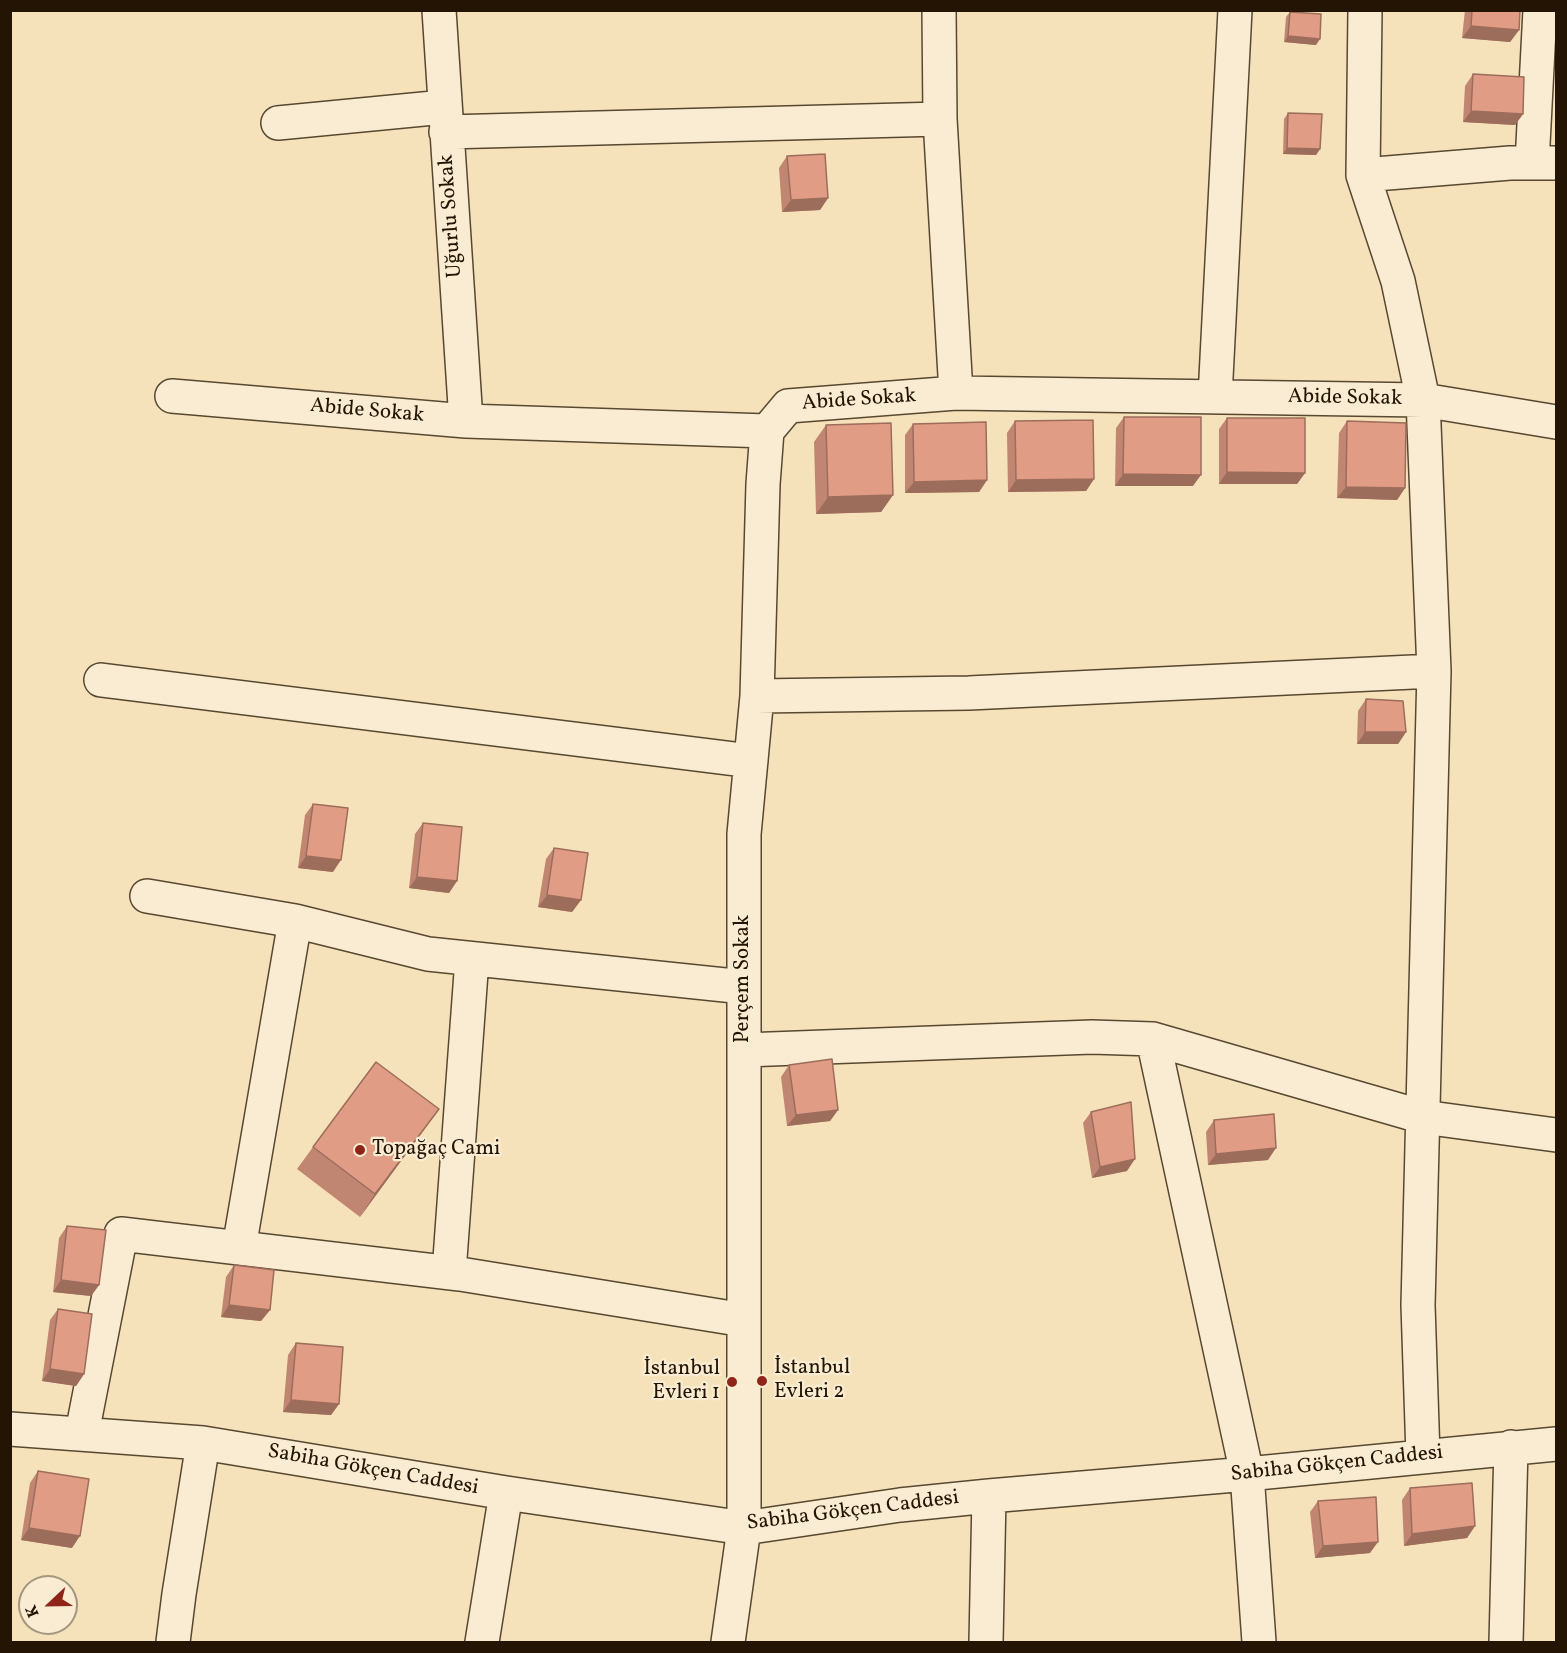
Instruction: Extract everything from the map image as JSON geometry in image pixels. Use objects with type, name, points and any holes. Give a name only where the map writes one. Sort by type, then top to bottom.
[{"type":"street","name":"Uğurlu Sokak","points":[[439,10],[466,421]]},
{"type":"street","points":[[939,10],[940,119],[956,393]]},
{"type":"street","points":[[1215,397],[1234,10]]},
{"type":"street","points":[[1365,10],[1364,175],[1398,281],[1423,400],[1434,671],[1418,1305],[1423,1456]]},
{"type":"street","points":[[1364,175],[1510,163],[1544,163],[1540,10]]},
{"type":"street","points":[[278,123],[445,120],[940,119]]},
{"type":"street","name":"Abide Sokak","points":[[172,396],[466,421],[767,431],[788,406],[956,393],[1423,400],[1557,422]]},
{"type":"street","name":"Perçem Sokak","points":[[728,1642],[744,1528],[744,834],[757,696],[763,484],[767,431]]},
{"type":"street","points":[[757,696],[969,693],[1434,671]]},
{"type":"street","points":[[101,680],[751,761]]},
{"type":"street","points":[[147,896],[295,921],[428,954],[744,987]]},
{"type":"street","points":[[239,1248],[295,921]]},
{"type":"street","points":[[449,1272],[472,959]]},
{"type":"street","points":[[744,1050],[1092,1037],[1153,1039],[1422,1117],[1557,1135]]},
{"type":"street","points":[[1153,1039],[1247,1474],[1259,1642]]},
{"type":"street","points":[[82,1433],[121,1234],[449,1272],[744,1320]]},
{"type":"street","name":"Sabiha Gökçen Caddesi","points":[[10,1429],[203,1443],[506,1493],[744,1528],[900,1505],[1557,1444]]},
{"type":"street","points":[[173,1642],[203,1443]]},
{"type":"street","points":[[1506,1642],[1511,1447]]},
{"type":"street","points":[[482,1642],[506,1493]]},
{"type":"street","points":[[986,1642],[989,1496]]},
{"type":"building","points":[[1472,10],[1520,10],[1519,30],[1471,26]]},
{"type":"building","points":[[1290,12],[1321,14],[1320,39],[1288,36]]},
{"type":"building","points":[[1473,74],[1524,77],[1523,114],[1471,111]]},
{"type":"building","points":[[1288,113],[1322,114],[1320,149],[1287,148]]},
{"type":"building","points":[[825,154],[828,198],[791,200],[787,156]]},
{"type":"building","points":[[1124,417],[1201,417],[1201,475],[1123,474]]},
{"type":"building","points":[[1227,418],[1305,418],[1305,473],[1227,472]]},
{"type":"building","points":[[1093,420],[1094,479],[1016,480],[1015,421]]},
{"type":"building","points":[[1347,421],[1406,423],[1405,488],[1346,487]]},
{"type":"building","points":[[986,422],[987,480],[914,482],[913,424]]},
{"type":"building","points":[[891,423],[893,495],[828,497],[826,425]]},
{"type":"building","points":[[1366,699],[1403,701],[1406,732],[1365,732]]},
{"type":"building","points":[[313,804],[348,808],[341,860],[306,856]]},
{"type":"building","points":[[423,823],[462,827],[457,881],[417,877]]},
{"type":"building","points":[[554,848],[588,853],[581,900],[547,895]]},
{"type":"building","points":[[832,1059],[838,1110],[796,1115],[789,1065]]},
{"type":"building","name":"Topağaç Cami","points":[[376,1062],[439,1109],[375,1194],[313,1147]]},
{"type":"building","points":[[1131,1102],[1135,1159],[1100,1167],[1091,1112]]},
{"type":"building","points":[[1274,1114],[1276,1148],[1216,1154],[1214,1120]]},
{"type":"building","points":[[67,1226],[106,1230],[99,1285],[61,1280]]},
{"type":"building","points":[[234,1265],[274,1270],[270,1310],[229,1305]]},
{"type":"building","points":[[58,1309],[92,1314],[84,1374],[50,1369]]},
{"type":"building","points":[[296,1343],[343,1347],[339,1404],[291,1400]]},
{"type":"building","points":[[38,1471],[89,1479],[80,1536],[29,1528]]},
{"type":"building","points":[[1472,1483],[1475,1526],[1412,1534],[1410,1488]]},
{"type":"building","points":[[1376,1497],[1378,1542],[1323,1546],[1318,1501]]},
{"type":"place","name":"Topağaç Cami","points":[[360,1150]]},
{"type":"place","name":"İstanbul Evleri 2","points":[[762,1381]]},
{"type":"place","name":"İstanbul Evleri 1","points":[[732,1382]]}]
